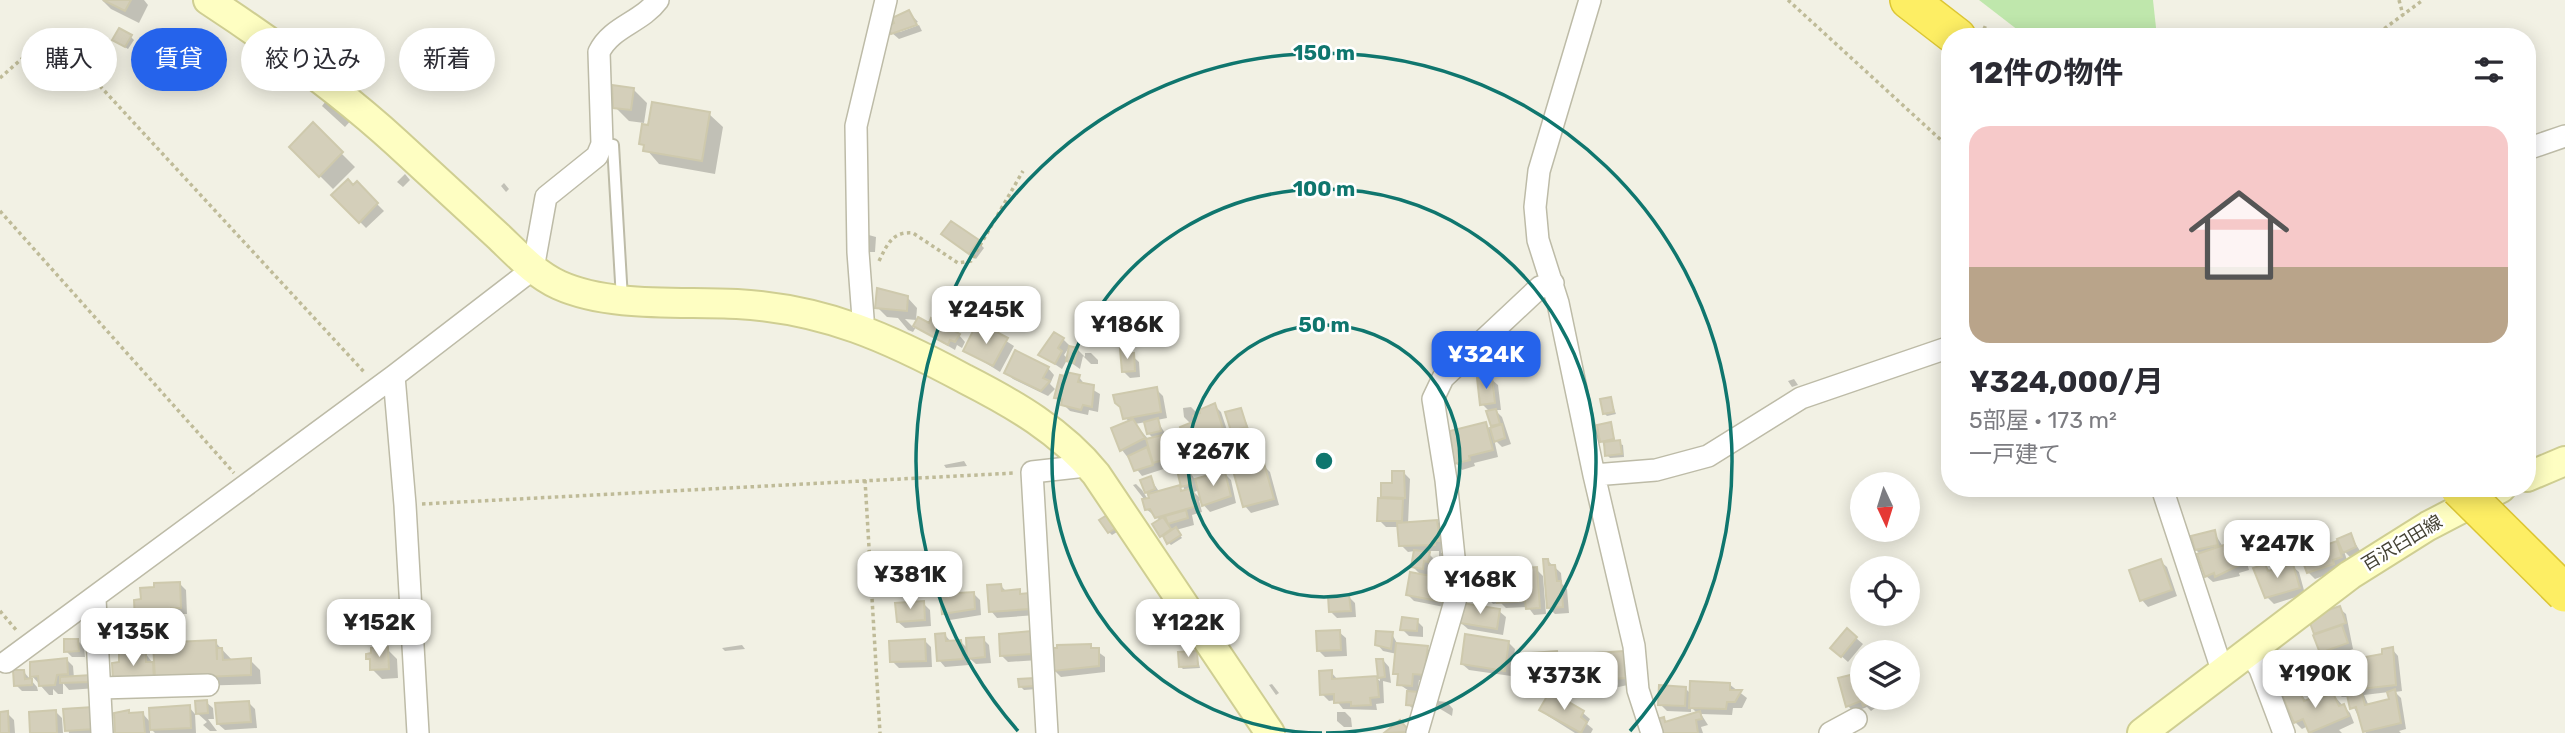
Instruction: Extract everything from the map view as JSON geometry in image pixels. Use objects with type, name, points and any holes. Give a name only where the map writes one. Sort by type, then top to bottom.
[{"type":"highway","points":[[1909,0],[1945,28]]},
{"type":"highway","points":[[1932,0],[1965,28]]},
{"type":"highway","points":[[2468,497],[2565,593]]},
{"type":"main road","points":[[208,0],[293,55],[351,102],[533,269],[561,286],[584,294],[622,299],[768,307],[817,315],[861,328],[901,345],[1018,407],[1049,428],[1087,463],[1270,733]]},
{"type":"main road","points":[[2536,473],[2565,461]]},
{"type":"main road","name":"百沢臼田線","points":[[2142,733],[2389,548],[2484,497]]},
{"type":"street","points":[[6,662],[386,382],[533,269],[546,197],[597,156],[602,144],[599,52],[605,39],[650,12],[658,0]]},
{"type":"street","points":[[861,328],[856,126],[886,0]]},
{"type":"street","points":[[1590,0],[1539,172],[1535,207],[1538,240],[1553,283],[1594,475],[1631,628],[1638,690],[1652,733]]},
{"type":"street","points":[[2536,146],[2565,136]]},
{"type":"street","points":[[1417,733],[1456,598],[1457,586],[1446,480],[1433,399],[1443,378],[1540,287],[1553,283]]},
{"type":"street","points":[[1594,475],[1656,470],[1697,460],[1801,398],[1941,350]]},
{"type":"street","points":[[386,382],[405,505],[418,733]]},
{"type":"street","points":[[1047,733],[1032,472],[1077,467],[1087,463]]},
{"type":"street","points":[[2165,497],[2222,673]]},
{"type":"street","points":[[94,599],[102,733]]},
{"type":"street","points":[[2249,652],[2260,669],[2284,733]]},
{"type":"street","points":[[100,688],[208,685]]},
{"type":"street","points":[[1830,733],[1856,719]]},
{"type":"lane","points":[[602,144],[613,145],[622,299]]},
{"type":"path","points":[[1788,0],[1941,140]]},
{"type":"path","points":[[2399,0],[2403,15]]},
{"type":"path","points":[[2385,28],[2423,0]]},
{"type":"path","points":[[0,78],[51,33],[386,382]]},
{"type":"path","points":[[861,289],[892,237],[905,232],[913,233],[958,263],[971,261],[1023,172]]},
{"type":"path","points":[[0,211],[246,485]]},
{"type":"path","points":[[405,505],[1032,472]]},
{"type":"path","points":[[864,479],[880,733]]},
{"type":"path","points":[[0,611],[30,645]]},
{"type":"green space","points":[[1979,0],[2153,0],[2156,28],[2015,28]]},
{"type":"building","points":[[103,0],[131,0],[125,11]]},
{"type":"building","points":[[909,10],[917,25],[891,34],[887,26],[894,23],[892,18]]},
{"type":"building","points":[[119,28],[131,34],[125,47],[117,43]]},
{"type":"building","points":[[612,85],[634,88],[631,110],[613,108]]},
{"type":"building","points":[[652,102],[710,112],[702,161],[643,151],[644,145],[639,144],[642,124],[648,125]]},
{"type":"building","points":[[313,122],[343,152],[319,177],[289,147]]},
{"type":"building","points":[[348,179],[353,185],[357,181],[378,203],[359,223],[331,195]]},
{"type":"building","points":[[951,221],[979,240],[969,254],[941,234]]},
{"type":"building","points":[[877,288],[908,296],[907,311],[875,308]]},
{"type":"building","points":[[918,317],[929,323],[931,318],[960,334],[955,342],[950,340],[948,345],[913,326]]},
{"type":"building","points":[[974,329],[991,338],[995,331],[1008,338],[993,366],[963,351]]},
{"type":"building","points":[[1054,332],[1064,338],[1058,348],[1062,351],[1055,364],[1038,355]]},
{"type":"building","points":[[1069,346],[1078,348],[1074,363],[1066,361]]},
{"type":"building","points":[[1120,349],[1128,349],[1128,354],[1134,353],[1135,371],[1122,372]]},
{"type":"building","points":[[1015,350],[1049,367],[1043,378],[1050,381],[1041,391],[1004,373]]},
{"type":"building","points":[[1066,372],[1080,375],[1078,382],[1094,385],[1092,407],[1083,405],[1081,410],[1061,405],[1062,399],[1054,398],[1060,375],[1065,376]]},
{"type":"building","points":[[1492,377],[1495,403],[1480,405],[1477,378]]},
{"type":"building","points":[[1157,387],[1161,412],[1123,419],[1113,395]]},
{"type":"building","points":[[1611,397],[1614,412],[1603,414],[1600,399]]},
{"type":"building","points":[[1215,403],[1224,432],[1188,447],[1180,427],[1195,421],[1193,416],[1200,413],[1199,410]]},
{"type":"building","points":[[1241,408],[1247,427],[1231,431],[1225,412]]},
{"type":"building","points":[[1496,409],[1500,424],[1491,426],[1486,411]]},
{"type":"building","points":[[1158,418],[1161,431],[1147,434],[1144,422]]},
{"type":"building","points":[[1133,419],[1145,438],[1120,451],[1111,428]]},
{"type":"building","points":[[1486,422],[1493,450],[1469,456],[1470,460],[1454,464],[1450,431]]},
{"type":"building","points":[[1611,422],[1614,439],[1600,442],[1597,425]]},
{"type":"building","points":[[1502,424],[1505,438],[1494,442],[1490,428]]},
{"type":"building","points":[[1170,433],[1177,456],[1153,463],[1146,439]]},
{"type":"building","points":[[1620,440],[1622,454],[1605,456],[1604,442]]},
{"type":"building","points":[[1147,447],[1153,465],[1134,471],[1128,456]]},
{"type":"building","points":[[1220,448],[1225,465],[1215,468],[1210,451]]},
{"type":"building","points":[[1253,461],[1254,466],[1264,463],[1274,499],[1243,507],[1232,467]]},
{"type":"building","points":[[1186,463],[1192,484],[1181,487],[1176,466]]},
{"type":"building","points":[[1392,471],[1404,471],[1405,498],[1381,497],[1381,483],[1392,483]]},
{"type":"building","points":[[1225,472],[1231,496],[1202,506],[1195,479]]},
{"type":"building","points":[[1151,476],[1155,489],[1145,493],[1140,480]]},
{"type":"building","points":[[1180,485],[1181,491],[1192,488],[1197,506],[1155,518],[1150,509],[1145,510],[1142,499],[1149,498],[1148,494]]},
{"type":"building","points":[[1378,498],[1403,499],[1402,521],[1377,521]]},
{"type":"building","points":[[1186,510],[1188,518],[1168,524],[1165,516]]},
{"type":"building","points":[[1107,515],[1116,528],[1108,533],[1099,520]]},
{"type":"building","points":[[1163,517],[1171,529],[1160,537],[1152,524]]},
{"type":"building","points":[[1437,520],[1440,541],[1435,541],[1435,545],[1399,546],[1397,523]]},
{"type":"building","points":[[1176,527],[1181,535],[1167,544],[1163,536]]},
{"type":"building","points":[[2254,527],[2263,553],[2248,559],[2238,532]]},
{"type":"building","points":[[2215,530],[2218,545],[2195,550],[2191,536]]},
{"type":"building","points":[[2351,533],[2356,547],[2343,553],[2337,539]]},
{"type":"building","points":[[2236,541],[2244,563],[2215,577],[2214,573],[2205,577],[2197,554]]},
{"type":"building","points":[[2337,541],[2342,557],[2333,560],[2334,564],[2307,573],[2300,554]]},
{"type":"building","points":[[1414,550],[1430,552],[1428,562],[1424,561],[1423,569],[1411,567]]},
{"type":"building","points":[[1543,559],[1548,559],[1549,565],[1555,565],[1557,581],[1561,581],[1563,607],[1547,608]]},
{"type":"building","points":[[2161,559],[2172,590],[2140,601],[2129,570]]},
{"type":"building","points":[[1509,561],[1509,569],[1537,567],[1540,608],[1526,609],[1525,601],[1497,603],[1497,597],[1485,598],[1483,563]]},
{"type":"building","points":[[2265,564],[2268,571],[2293,564],[2300,588],[2265,598],[2253,568]]},
{"type":"building","points":[[1410,572],[1452,580],[1448,603],[1406,595]]},
{"type":"building","points":[[1482,576],[1484,599],[1471,600],[1469,577]]},
{"type":"building","points":[[180,582],[181,608],[171,608],[172,618],[135,620],[134,600],[141,599],[140,588],[154,587],[154,583]]},
{"type":"building","points":[[1001,584],[1002,591],[1020,589],[1020,594],[1029,593],[1030,609],[989,612],[987,585]]},
{"type":"building","points":[[974,592],[975,609],[942,614],[940,594]]},
{"type":"building","points":[[1349,595],[1351,611],[1329,612],[1328,596]]},
{"type":"building","points":[[924,601],[925,620],[897,622],[895,603]]},
{"type":"building","points":[[1462,603],[1500,609],[1497,629],[1460,623]]},
{"type":"building","points":[[2340,606],[2346,623],[2314,634],[2310,623],[2325,611]]},
{"type":"building","points":[[1402,617],[1418,619],[1417,631],[1400,630]]},
{"type":"building","points":[[2342,625],[2348,643],[2320,653],[2313,635]]},
{"type":"building","points":[[1847,628],[1857,637],[1850,640],[1850,646],[1841,657],[1830,648]]},
{"type":"building","points":[[1340,630],[1341,650],[1317,651],[1316,631]]},
{"type":"building","points":[[1031,631],[1033,654],[1000,656],[999,634]]},
{"type":"building","points":[[1376,631],[1393,632],[1391,649],[1375,645]]},
{"type":"building","points":[[945,633],[946,641],[961,640],[963,659],[937,661],[935,634]]},
{"type":"building","points":[[1465,634],[1509,641],[1505,671],[1461,664]]},
{"type":"building","points":[[984,637],[985,657],[967,659],[966,638]]},
{"type":"building","points":[[64,639],[78,639],[79,651],[64,652]]},
{"type":"building","points":[[925,639],[926,661],[890,662],[889,641]]},
{"type":"building","points":[[216,640],[217,660],[217,648],[222,648],[223,660],[251,658],[251,675],[155,679],[153,643]]},
{"type":"building","points":[[1396,643],[1428,646],[1424,675],[1413,674],[1412,686],[1397,685],[1398,674],[1393,674]]},
{"type":"building","points":[[1091,644],[1091,648],[1099,648],[1099,666],[1053,671],[1053,648],[1057,648],[1057,645]]},
{"type":"building","points":[[388,647],[389,669],[370,670],[370,659],[366,659],[366,654],[371,653],[371,648]]},
{"type":"building","points":[[2393,647],[2396,685],[2334,692],[2332,682],[2341,681],[2340,673],[2326,675],[2324,659],[2348,657],[2349,660],[2382,654],[2382,649]]},
{"type":"building","points":[[146,651],[146,662],[153,662],[154,680],[113,682],[112,663],[119,662],[119,652]]},
{"type":"building","points":[[1197,651],[1198,666],[1179,667],[1178,652]]},
{"type":"building","points":[[1557,651],[1558,658],[1577,657],[1578,682],[1534,685],[1532,653]]},
{"type":"building","points":[[1624,651],[1626,678],[1611,679],[1611,684],[1592,685],[1591,662],[1595,662],[1594,653]]},
{"type":"building","points":[[67,658],[68,674],[57,675],[55,685],[39,686],[38,676],[30,677],[30,662]]},
{"type":"building","points":[[1376,659],[1383,659],[1385,677],[1378,678]]},
{"type":"building","points":[[13,670],[24,670],[25,679],[32,678],[32,685],[14,686]]},
{"type":"building","points":[[1332,670],[1332,679],[1377,676],[1379,697],[1370,698],[1371,705],[1351,706],[1351,702],[1334,703],[1334,694],[1320,695],[1319,671]]},
{"type":"building","points":[[91,675],[91,682],[60,683],[60,677]]},
{"type":"building","points":[[1850,675],[1850,705],[1846,707],[1838,678]]},
{"type":"building","points":[[1034,678],[1035,686],[1019,687],[1018,679]]},
{"type":"building","points":[[1690,681],[1730,683],[1730,690],[1742,690],[1735,702],[1727,702],[1726,709],[1689,708]]},
{"type":"building","points":[[1659,685],[1686,687],[1685,706],[1658,705]]},
{"type":"building","points":[[2298,688],[2304,701],[2333,693],[2339,706],[2344,704],[2349,716],[2309,733],[2303,719],[2294,723],[2282,695]]},
{"type":"building","points":[[2395,689],[2401,723],[2363,732],[2356,707],[2350,709],[2347,695],[2361,690],[2365,705],[2389,699],[2387,692]]},
{"type":"building","points":[[1407,691],[1419,692],[1418,706],[1406,705]]},
{"type":"building","points":[[1550,691],[1584,711],[1581,717],[1587,722],[1581,733],[1539,710]]},
{"type":"building","points":[[207,700],[208,713],[196,714],[195,701]]},
{"type":"building","points":[[249,701],[251,722],[217,724],[215,703]]},
{"type":"building","points":[[190,705],[191,728],[150,730],[149,708]]},
{"type":"building","points":[[93,707],[95,729],[65,731],[63,709]]},
{"type":"building","points":[[56,710],[57,733],[30,733],[29,712]]},
{"type":"building","points":[[129,710],[129,713],[143,712],[145,733],[115,733],[114,713]]},
{"type":"building","points":[[8,711],[9,733],[0,733],[0,712]]},
{"type":"building","points":[[1700,711],[1702,719],[1696,720],[1698,733],[1660,733],[1657,719],[1664,717],[1665,722]]},
{"type":"building","points":[[1400,720],[1410,732],[1384,733]]}]
